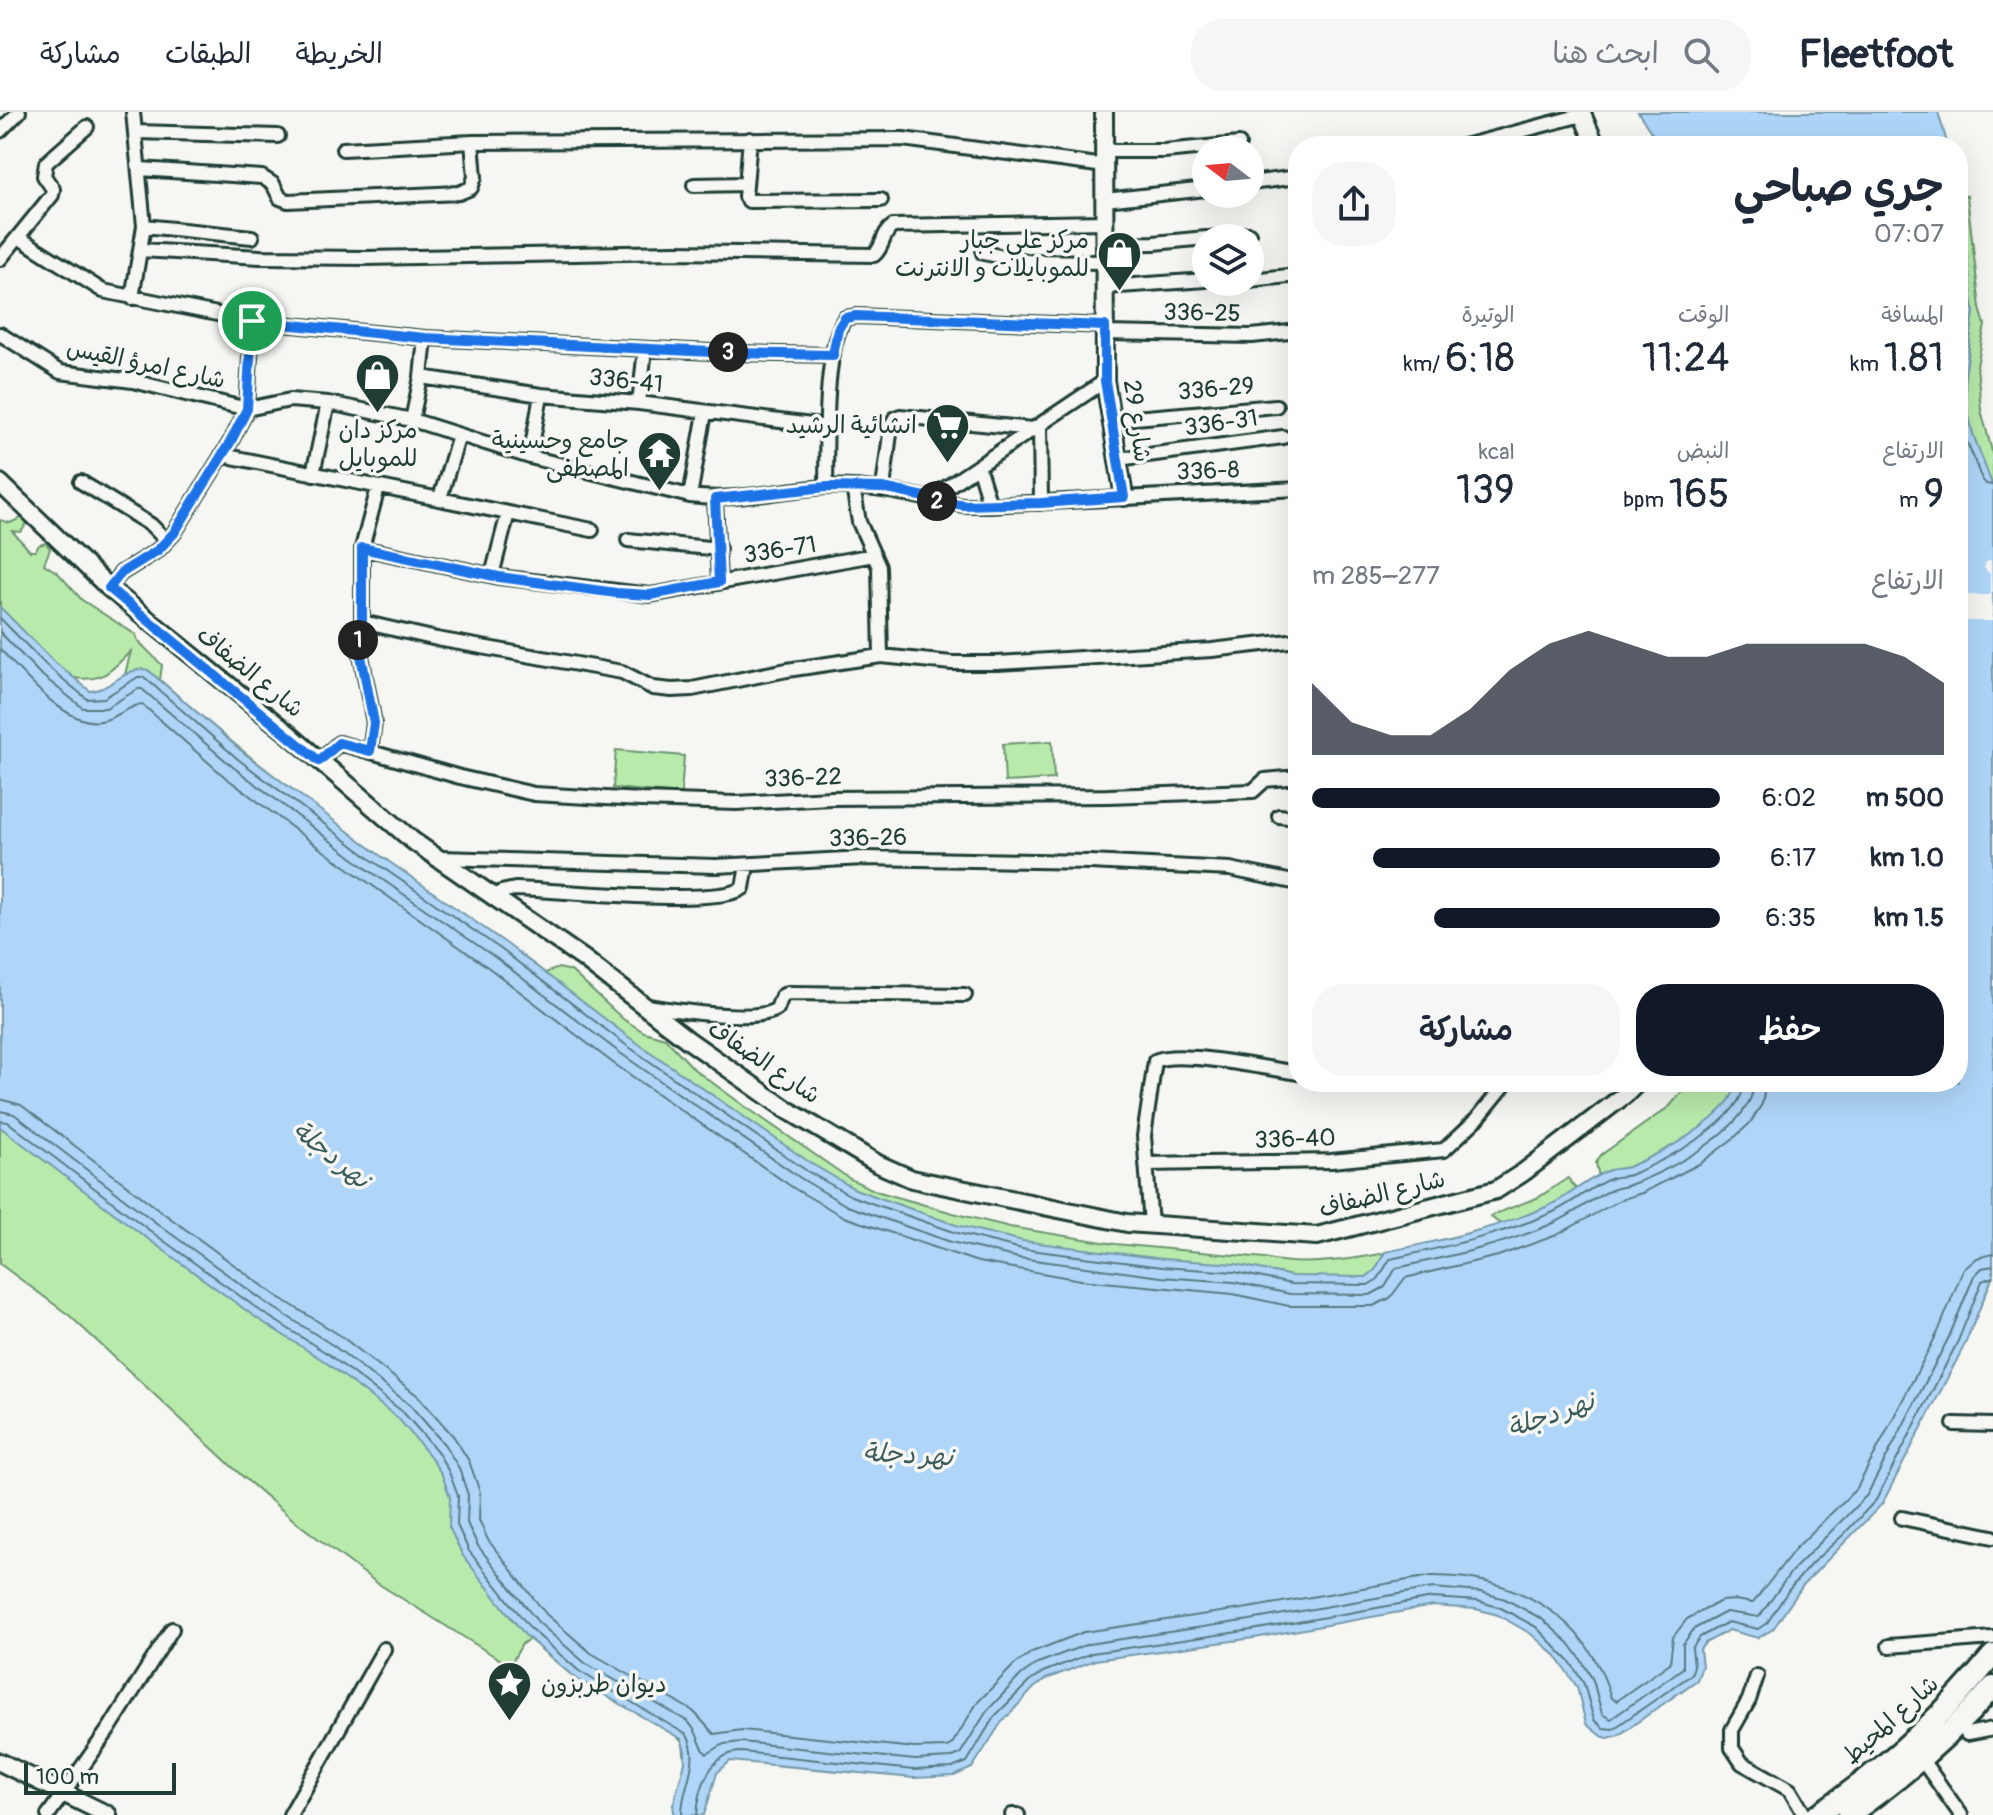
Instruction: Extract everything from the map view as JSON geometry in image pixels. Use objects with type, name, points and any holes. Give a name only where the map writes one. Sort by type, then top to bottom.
[{"type":"main road","name":"شارع المحيط","points":[[1817,1815],[1905,1750],[1944,1713],[1993,1655]]},
{"type":"main road","name":"شارع المحيط","points":[[1848,1815],[1922,1760],[1993,1687]]},
{"type":"street","points":[[0,131],[19,112]]},
{"type":"street","points":[[132,298],[144,226],[133,112]]},
{"type":"street","name":"شارع 29","points":[[1104,112],[1105,381],[1124,497]]},
{"type":"street","points":[[1501,136],[1581,114],[1591,136]]},
{"type":"street","points":[[0,259],[52,195],[53,189],[44,176],[46,163],[87,127]]},
{"type":"street","points":[[137,132],[278,136]]},
{"type":"street","points":[[750,139],[745,197],[749,201],[881,200]]},
{"type":"street","points":[[343,149],[472,142],[750,139],[903,139],[1104,158],[1192,148]]},
{"type":"street","points":[[140,169],[262,177],[269,179],[280,198],[288,201],[459,193],[471,188],[475,177],[472,142]]},
{"type":"street","points":[[1264,181],[1288,178]]},
{"type":"street","points":[[694,185],[746,184]]},
{"type":"street","points":[[1105,200],[1192,191]]},
{"type":"street","points":[[141,250],[260,257],[351,258],[675,252],[874,255],[880,249],[887,230],[893,226],[1105,222]]},
{"type":"street","points":[[144,226],[252,237]]},
{"type":"street","points":[[18,237],[103,291],[252,321],[425,338],[833,355]]},
{"type":"street","points":[[983,253],[1027,261],[1192,240]]},
{"type":"street","points":[[1264,279],[1288,276]]},
{"type":"street","points":[[1105,287],[1192,281]]},
{"type":"street","name":"336-25","points":[[826,487],[833,355],[838,329],[845,318],[856,316],[1252,336],[1288,332]]},
{"type":"street","points":[[109,588],[121,573],[167,541],[183,522],[247,409],[252,321]]},
{"type":"street","name":"شارع امرؤ القيس","points":[[0,334],[60,372],[133,381],[247,409],[290,400],[328,403],[412,420],[530,457],[690,496],[715,499],[853,487],[883,488],[929,499]]},
{"type":"street","points":[[412,420],[425,338]]},
{"type":"street","points":[[639,403],[645,349]]},
{"type":"street","name":"336-41","points":[[421,377],[541,395],[639,403],[827,427]]},
{"type":"street","points":[[929,499],[1105,381]]},
{"type":"street","points":[[530,457],[541,395]]},
{"type":"street","points":[[313,474],[328,403]]},
{"type":"street","name":"336-29","points":[[1111,420],[1276,406]]},
{"type":"street","points":[[690,496],[705,413]]},
{"type":"street","points":[[883,488],[891,426],[900,416],[1037,427]]},
{"type":"street","points":[[1037,427],[1041,503]]},
{"type":"street","points":[[440,498],[459,435]]},
{"type":"street","name":"336-31","points":[[1118,459],[1283,437]]},
{"type":"street","points":[[222,455],[592,530]]},
{"type":"street","points":[[978,466],[990,505]]},
{"type":"street","points":[[81,482],[151,525],[167,541]]},
{"type":"street","name":"شارع الضفاف","points":[[0,483],[109,588],[400,830],[584,959],[643,1006],[786,1109],[855,1151],[912,1179],[1114,1220],[1317,1236],[1483,1194],[1515,1179],[1628,1092]]},
{"type":"street","points":[[853,487],[859,522],[879,567],[881,656]]},
{"type":"street","points":[[370,751],[374,723],[358,640],[362,622],[362,548],[378,488]]},
{"type":"street","name":"336-8","points":[[929,499],[963,505],[990,505],[1288,489]]},
{"type":"street","points":[[715,499],[719,582]]},
{"type":"street","points":[[492,575],[508,513]]},
{"type":"street","points":[[628,540],[719,549]]},
{"type":"street","name":"336-71","points":[[362,548],[492,575],[650,595],[874,555]]},
{"type":"street","points":[[362,622],[437,639],[622,672],[653,688],[672,690],[881,656],[952,663],[997,663],[1212,650],[1288,641]]},
{"type":"street","name":"336-22","points":[[319,761],[339,743],[534,794],[720,803],[831,798],[1108,796],[1253,791],[1265,780],[1288,778]]},
{"type":"street","points":[[1279,816],[1288,817]]},
{"type":"street","name":"336-26","points":[[437,858],[544,863],[747,865],[864,858],[1090,862],[1230,869],[1288,881]]},
{"type":"street","points":[[493,897],[515,889],[642,896],[735,893],[746,883],[747,865]]},
{"type":"street","points":[[643,1006],[762,1016],[777,1009],[782,996],[788,993],[965,995]]},
{"type":"street","points":[[1151,1225],[1144,1130],[1150,1106],[1152,1068],[1157,1059],[1192,1058],[1288,1072]]},
{"type":"street","name":"336-40","points":[[1146,1164],[1331,1161],[1444,1150],[1477,1119],[1499,1092]]},
{"type":"street","points":[[1954,1424],[1993,1425]]},
{"type":"street","points":[[1902,1518],[1993,1537]]},
{"type":"street","points":[[48,1815],[109,1729],[172,1629]]},
{"type":"street","points":[[1889,1646],[1993,1638]]},
{"type":"street","points":[[290,1815],[384,1649]]},
{"type":"street","points":[[1757,1676],[1749,1700],[1732,1730],[1732,1748],[1742,1763],[1790,1790],[1805,1815]]},
{"type":"street","points":[[1967,1734],[1993,1729]]},
{"type":"street","points":[[1922,1760],[1961,1815]]},
{"type":"street","points":[[0,1762],[108,1815]]},
{"type":"green space","points":[[1968,205],[1980,308],[1985,325],[1977,366],[1981,410],[1993,455],[1993,529],[1968,418]]},
{"type":"green space","points":[[26,516],[29,520],[21,532],[12,531],[30,551],[46,543],[50,549],[44,564],[58,573],[82,600],[136,635],[138,641],[162,665],[160,680],[295,793],[545,973],[559,968],[571,971],[623,1019],[644,1032],[665,1038],[695,1070],[743,1105],[850,1179],[876,1191],[1010,1227],[1115,1244],[1289,1262],[1316,1262],[1377,1254],[1491,1227],[1500,1224],[1490,1216],[1539,1197],[1568,1178],[1587,1210],[1375,1270],[1369,1282],[1205,1275],[886,1217],[262,810],[0,631],[0,520],[10,523]],"holes":[[[131,651],[124,678],[100,691],[90,692],[73,678],[100,676]]]},
{"type":"green space","points":[[1052,741],[1054,779],[1005,782],[1003,744]]},
{"type":"green space","points":[[616,750],[684,756],[681,794],[613,788]]},
{"type":"green space","points":[[1682,1092],[1747,1092],[1687,1149],[1599,1177],[1596,1163],[1601,1155],[1670,1106]]},
{"type":"green space","points":[[0,1094],[315,1341],[426,1439],[511,1618],[529,1638],[533,1636],[680,1732],[687,1745],[685,1762],[683,1744],[676,1735],[575,1678],[529,1639],[522,1644],[512,1662],[507,1664],[377,1583],[296,1522],[70,1316],[0,1264]]},
{"type":"water","points":[[1638,112],[1938,112],[1945,136],[1654,136]]},
{"type":"water","points":[[1968,264],[1974,312],[1968,355]]},
{"type":"water","name":"نهر دجلة","points":[[1968,411],[1973,434],[1993,487],[1993,1276],[1965,1344],[1882,1504],[1804,1584],[1773,1629],[1758,1638],[1729,1630],[1705,1643],[1700,1649],[1702,1666],[1697,1680],[1619,1735],[1608,1738],[1586,1724],[1577,1687],[1556,1656],[1531,1634],[1498,1615],[1476,1609],[1433,1606],[1254,1638],[1095,1660],[1046,1679],[1034,1688],[1001,1723],[972,1768],[954,1776],[914,1778],[730,1761],[717,1773],[704,1815],[677,1815],[673,1805],[685,1762],[681,1739],[575,1678],[525,1635],[463,1556],[449,1527],[450,1497],[442,1475],[398,1418],[324,1361],[258,1319],[148,1239],[0,1127],[0,607],[51,659],[90,691],[105,687],[133,671],[148,670],[244,753],[381,856],[507,944],[630,1038],[812,1164],[855,1189],[956,1225],[1023,1241],[1163,1259],[1236,1264],[1292,1276],[1366,1277],[1375,1270],[1385,1252],[1507,1222],[1554,1203],[1612,1169],[1628,1167],[1657,1154],[1709,1121],[1733,1092],[1968,1092]]},
{"type":"pier","points":[[1991,560],[1993,621],[1968,621],[1968,595],[1990,595],[1990,574],[1984,568],[1986,562]]},
{"type":"place","name":"مركز علي جبار للموبايلات و الانترنت","points":[[1120,293]]},
{"type":"place","name":"مركز دان للموبايل","points":[[378,415]]},
{"type":"place","name":"انشائية الرشيد","points":[[948,464]]},
{"type":"place","name":"جامع وحسينية المصطفى","points":[[660,493]]},
{"type":"place","name":"ديوان طربزون","points":[[510,1723]]},
{"type":"route","points":[[856,316],[1105,326],[1105,381],[1124,497],[963,505],[883,488],[826,487],[715,499],[719,582],[650,595],[499,577],[362,548],[362,622],[358,640],[374,723],[370,751],[339,743],[319,761],[109,588],[121,573],[158,550],[174,533],[231,441],[247,409],[252,321],[425,338],[833,355],[838,329],[845,318],[856,316]]}]
